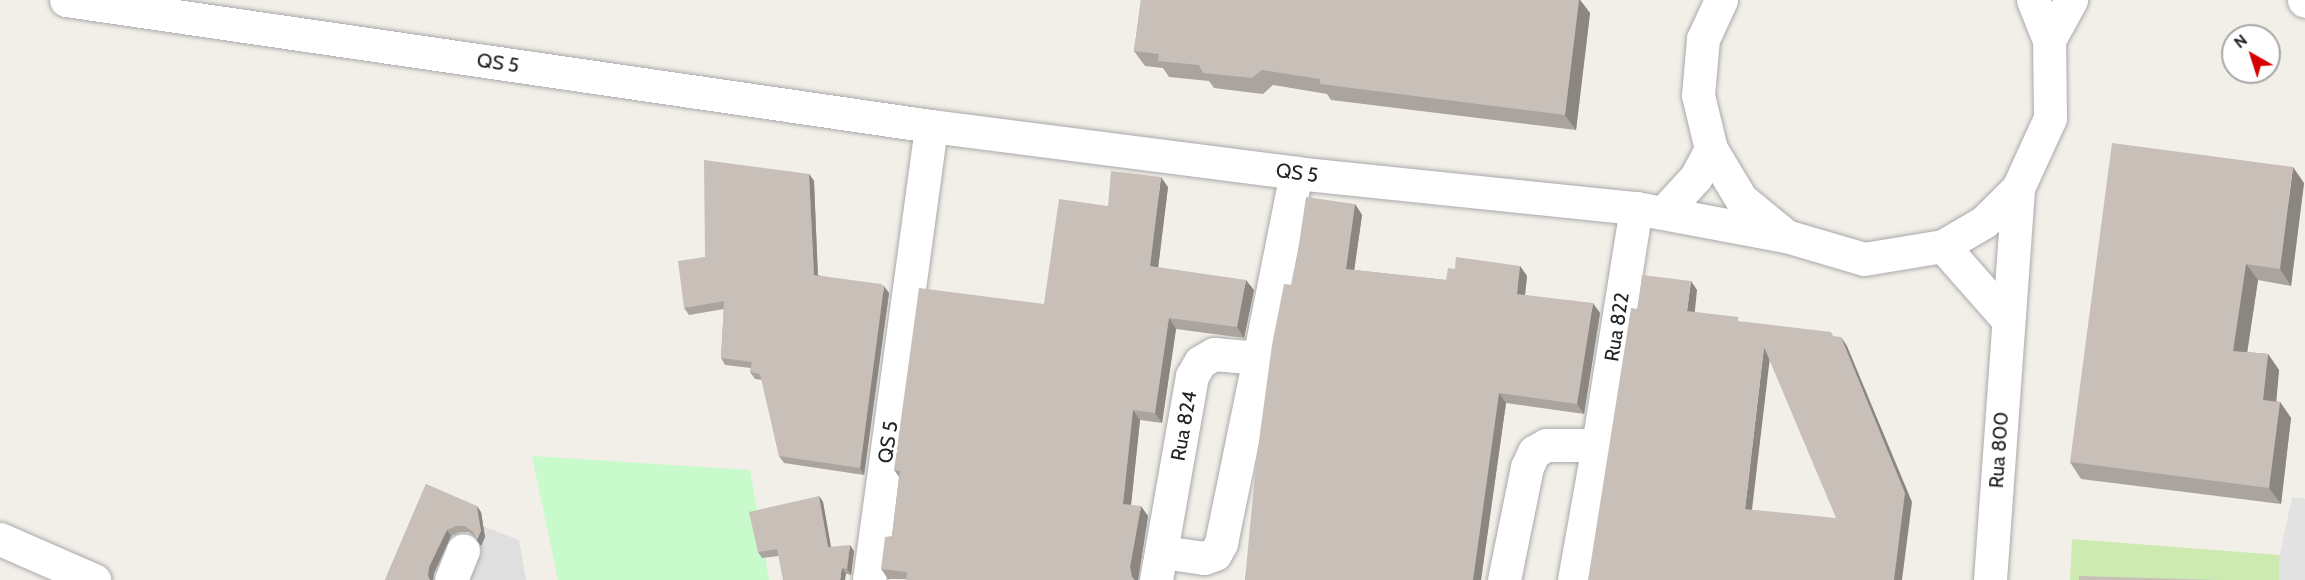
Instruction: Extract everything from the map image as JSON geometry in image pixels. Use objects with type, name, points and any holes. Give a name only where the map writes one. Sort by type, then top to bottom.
[{"type":"street","name":"QS 5","points":[[66,0],[931,126],[1296,174],[1650,210],[1786,236],[1864,259],[1943,246]]},
{"type":"street","points":[[1721,0],[1703,39],[1698,95],[1711,149],[1741,199],[1786,236]]},
{"type":"street","points":[[2008,320],[1943,246],[1984,222],[2018,188],[2050,118],[2049,40],[2033,0]]},
{"type":"street","points":[[2049,40],[2071,0]]},
{"type":"street","name":"QS 5","points":[[869,580],[931,126]]},
{"type":"street","points":[[1650,210],[1696,177],[1711,149]]},
{"type":"street","name":"Rua 824","points":[[1259,358],[1214,354],[1200,362],[1192,376],[1159,566],[1215,554],[1221,543],[1259,358],[1296,174]]},
{"type":"street","name":"Rua 800","points":[[1990,580],[2018,188]]},
{"type":"street","name":"Rua 822","points":[[1574,580],[1598,445],[1650,210]]},
{"type":"street","points":[[1504,580],[1527,467],[1534,452],[1546,444],[1598,445]]},
{"type":"street","points":[[0,540],[94,580]]},
{"type":"street","points":[[451,580],[463,550]]},
{"type":"shaded area","points":[[2292,497],[2305,499],[2305,580],[2279,580],[2280,555]]},
{"type":"shaded area","points":[[438,509],[519,540],[526,580],[406,580]]},
{"type":"green space","points":[[532,456],[750,470],[769,580],[558,580]]},
{"type":"green space","points":[[2072,539],[2280,555],[2279,580],[2070,580]]},
{"type":"building","points":[[1141,0],[1579,0],[1565,115],[1320,84],[1320,79],[1262,70],[1252,78],[1203,73],[1199,65],[1158,61],[1159,54],[1134,51]]},
{"type":"building","points":[[2112,143],[2293,167],[2280,269],[2246,264],[2233,351],[2268,354],[2263,400],[2280,402],[2269,488],[2070,462]]},
{"type":"building","points":[[704,160],[809,174],[814,275],[884,286],[860,468],[779,456],[760,374],[750,372],[752,362],[721,358],[724,301],[684,308],[678,261],[705,257]]},
{"type":"building","points":[[1111,171],[1161,177],[1150,266],[1246,280],[1237,327],[1169,318],[1155,413],[1133,410],[1123,504],[1141,506],[1130,567],[1135,580],[906,580],[907,572],[881,569],[885,537],[892,536],[900,471],[894,470],[919,288],[1044,304],[1059,199],[1108,206]]},
{"type":"building","points":[[1306,197],[1355,204],[1346,269],[1446,280],[1448,268],[1455,269],[1456,257],[1520,266],[1517,294],[1593,303],[1577,404],[1499,393],[1473,580],[1245,580],[1256,463],[1272,345],[1284,284],[1293,285]]},
{"type":"building","points":[[1642,275],[1691,281],[1687,311],[1738,317],[1738,321],[1831,332],[1833,336],[1841,337],[1905,493],[1894,580],[1588,580],[1631,308],[1638,309]],"holes":[[[1764,347],[1836,518],[1745,509]]]},
{"type":"building","points":[[426,484],[477,506],[481,531],[477,540],[473,532],[465,526],[456,526],[447,530],[429,567],[430,580],[385,580]]},
{"type":"building","points":[[819,496],[828,547],[850,545],[847,569],[842,568],[840,580],[783,580],[777,549],[758,552],[749,512]]},
{"type":"building","points":[[2079,576],[2218,580],[2079,580]]}]
